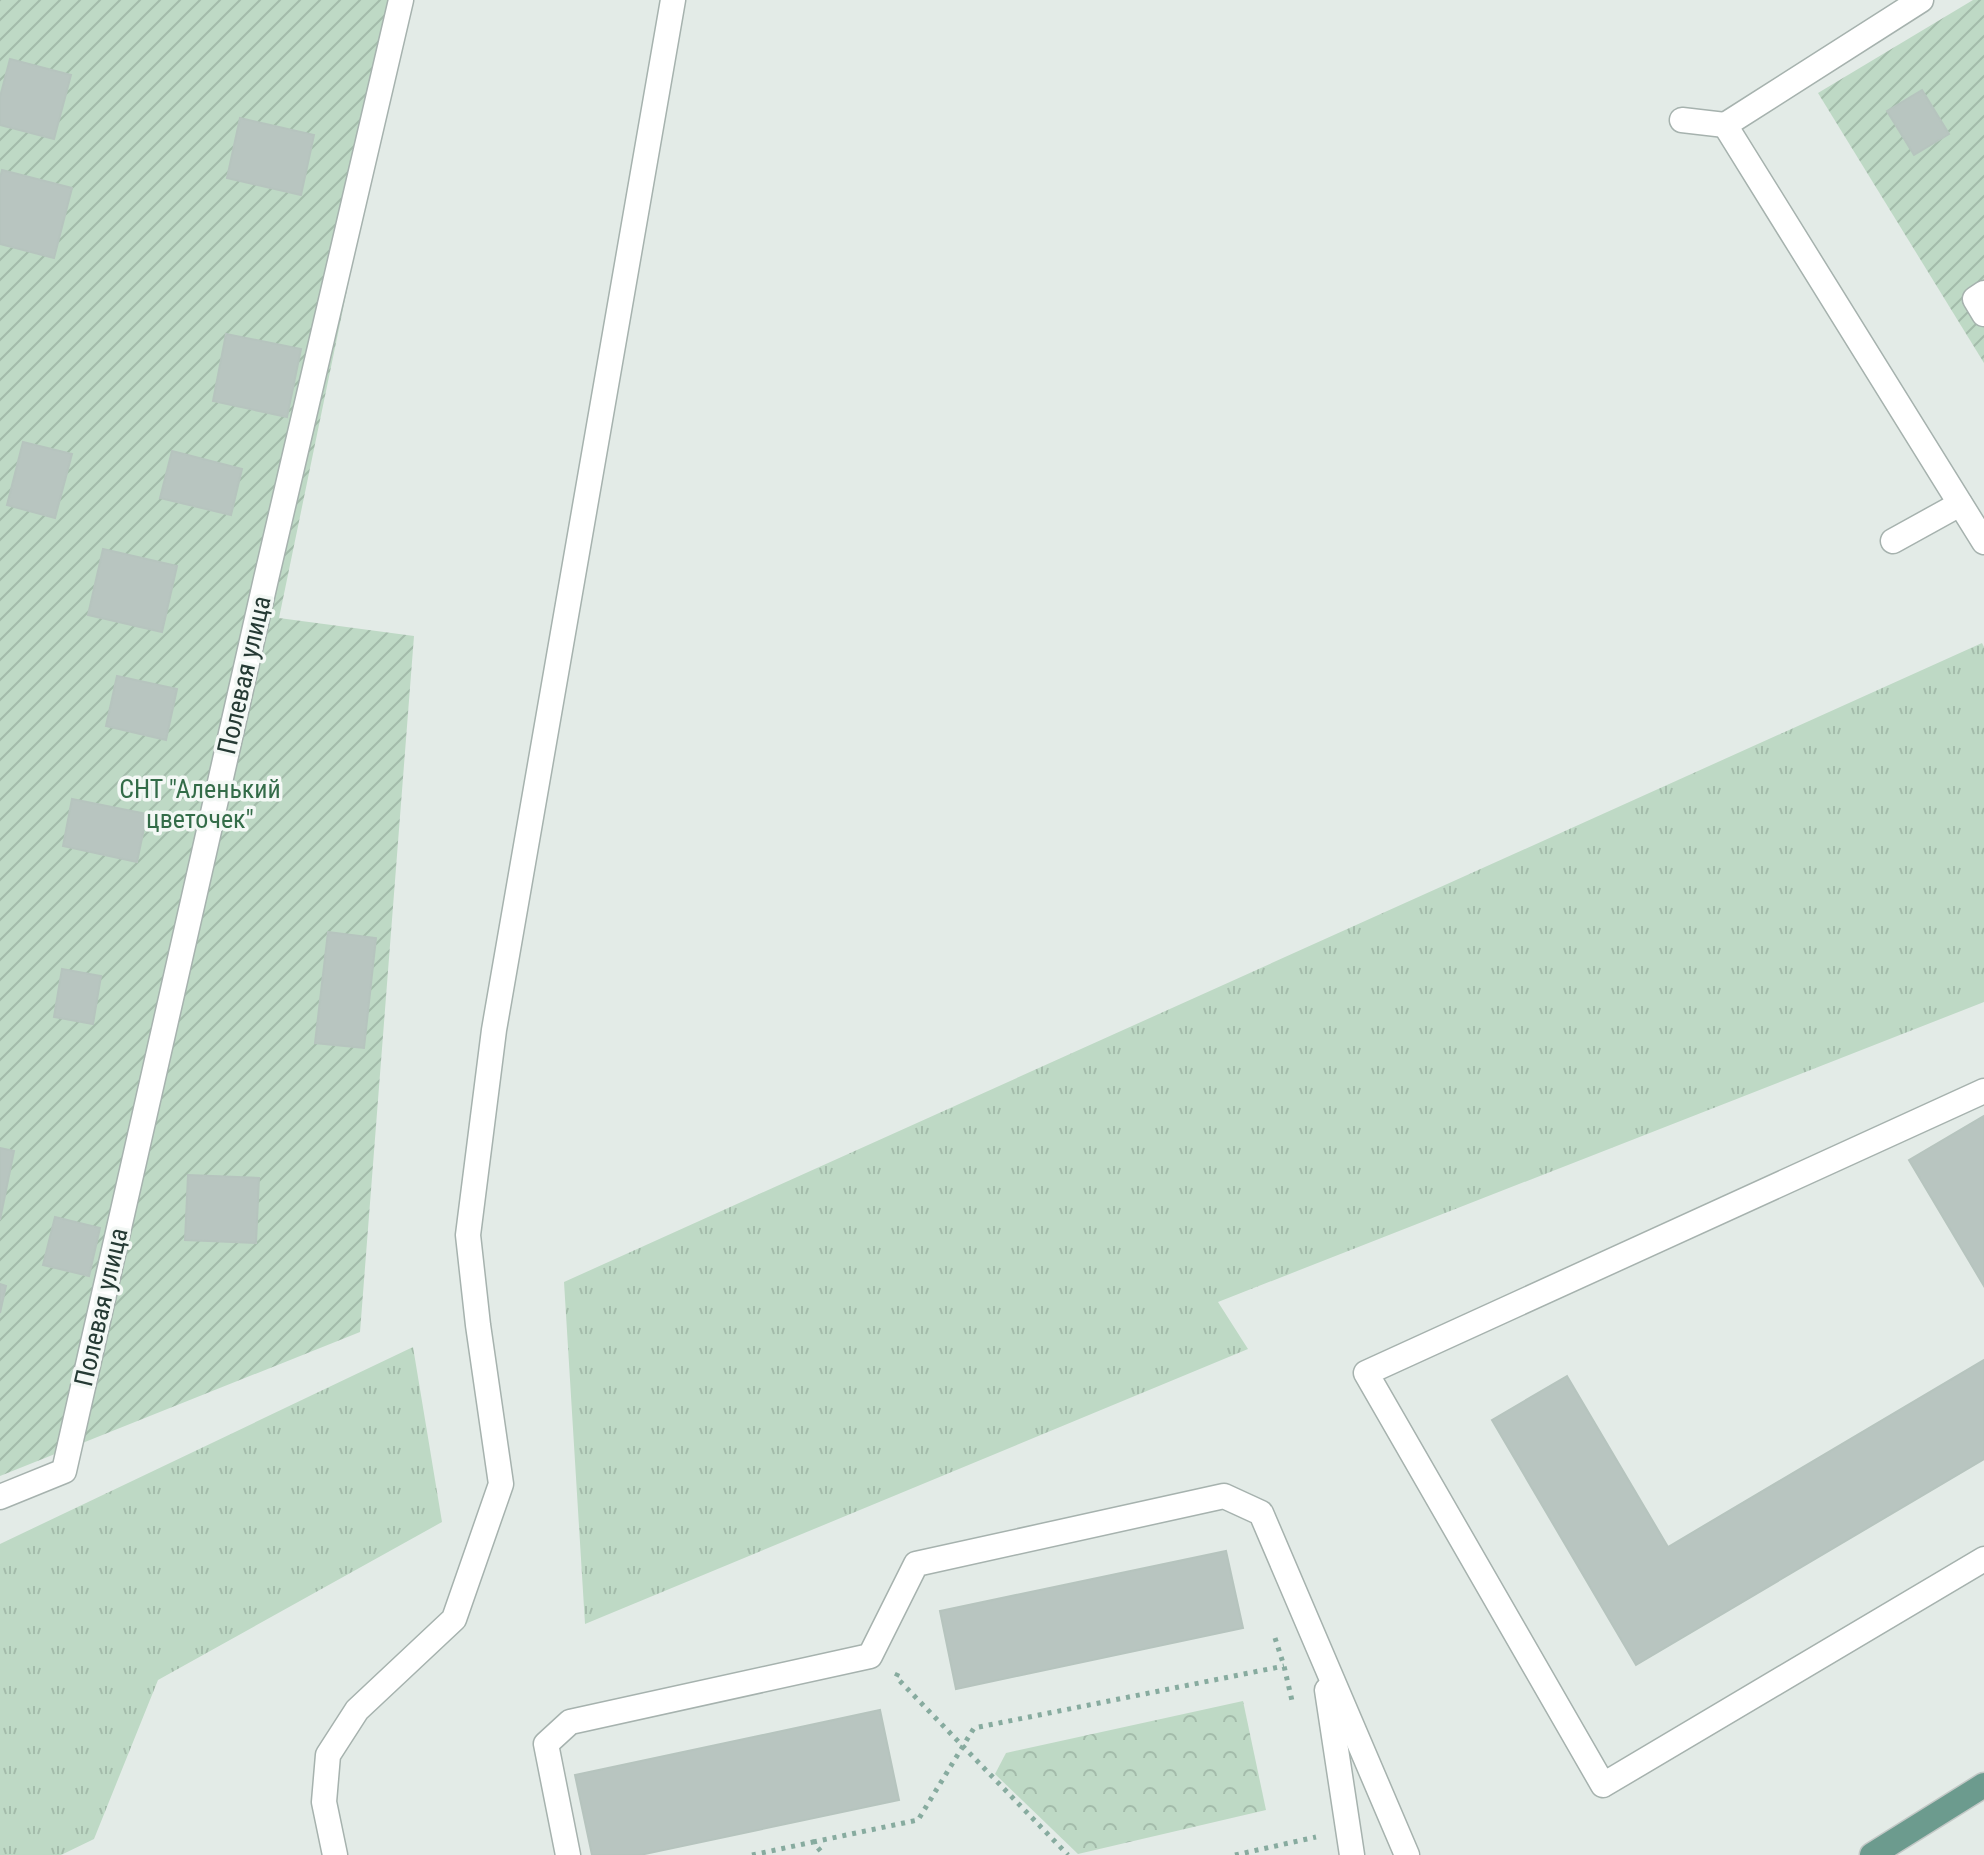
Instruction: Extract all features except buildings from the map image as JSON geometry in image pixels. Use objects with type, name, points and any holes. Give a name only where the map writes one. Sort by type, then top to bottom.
[{"type":"main road","points":[[1872,1855],[1984,1785]]},
{"type":"street","name":"Полевая улица","points":[[0,1497],[64,1471],[401,0]]},
{"type":"street","points":[[335,1855],[324,1802],[328,1755],[357,1710],[454,1619],[501,1484],[468,1235],[494,1030],[673,0]]},
{"type":"street","points":[[1682,120],[1725,125],[1921,0]]},
{"type":"street","points":[[1725,125],[1984,542]]},
{"type":"street","points":[[1893,541],[1960,504]]},
{"type":"street","points":[[1984,1091],[1366,1373],[1603,1785],[1984,1559]]},
{"type":"street","points":[[568,1855],[546,1744],[570,1722],[870,1656],[916,1564],[1224,1496],[1261,1513],[1407,1855]]},
{"type":"street","points":[[1322,1656],[1352,1855]]},
{"type":"path","points":[[1274,1636],[1294,1713]]},
{"type":"path","points":[[896,1677],[902,1662]]},
{"type":"path","points":[[752,1855],[918,1820],[974,1728],[1284,1666]]},
{"type":"path","points":[[881,1680],[896,1677]]},
{"type":"path","points":[[896,1677],[1068,1855]]},
{"type":"path","points":[[1321,1837],[1323,1846]]},
{"type":"path","points":[[813,1842],[824,1855]]},
{"type":"green space","name":"СНТ \"Аленький цветочек\"","points":[[0,0],[407,0],[279,618],[414,636],[360,1332],[0,1476]]},
{"type":"green space","points":[[1973,0],[1984,0],[1984,363],[1818,93]]},
{"type":"green space","points":[[1982,643],[1984,1002],[1218,1302],[1248,1349],[585,1624],[564,1282]]},
{"type":"green space","points":[[413,1347],[442,1522],[158,1680],[94,1839],[61,1855],[0,1855],[0,1544]]},
{"type":"green space","points":[[1243,1701],[1266,1810],[1078,1854],[995,1774],[1006,1753]]}]
